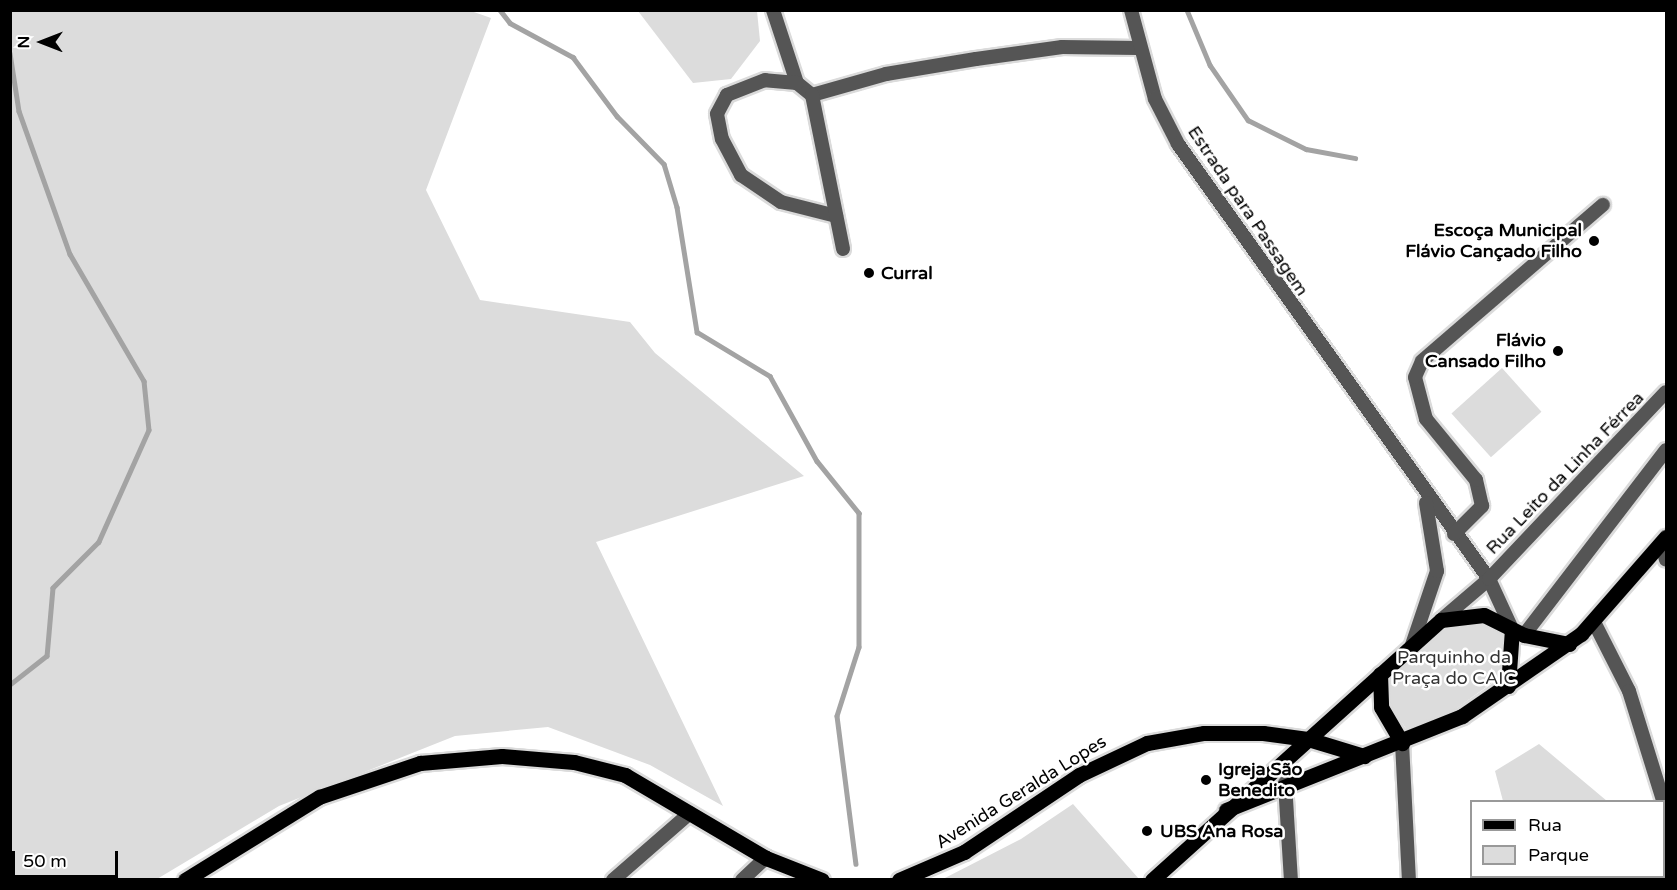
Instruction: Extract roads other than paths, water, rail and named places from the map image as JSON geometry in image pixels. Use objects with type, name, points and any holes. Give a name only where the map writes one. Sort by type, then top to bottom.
[{"type":"main road","points":[[1226,810],[1285,783],[1419,736],[1508,686],[1569,644],[1594,622],[1664,540]]},
{"type":"main road","points":[[1152,879],[1226,810],[1441,620],[1484,615],[1518,632],[1569,644]]},
{"type":"main road","points":[[1508,686],[1518,632]]},
{"type":"main road","points":[[1380,674],[1381,707],[1402,742]]},
{"type":"main road","name":"Avenida Geralda Lopes","points":[[899,879],[964,852],[1079,775],[1147,743],[1228,732],[1308,739],[1364,756]]},
{"type":"main road","points":[[185,879],[319,797],[385,773],[453,758],[538,758],[603,768],[649,786],[766,858],[822,879]]},
{"type":"street","points":[[773,10],[797,83],[812,95],[843,249]]},
{"type":"street","name":"Estrada para Passagem","points":[[1131,10],[1138,48],[1178,144],[1424,495],[1489,579],[1518,632]]},
{"type":"street","points":[[812,95],[886,74],[1062,47],[1138,48]]},
{"type":"street","points":[[797,83],[765,80],[727,95],[717,114],[722,139],[741,175],[781,202],[836,216]]},
{"type":"street","points":[[1454,534],[1482,506],[1476,480],[1426,419],[1415,377],[1422,361],[1603,205]]},
{"type":"street","name":"Rua Leito da Linha Férrea","points":[[1441,620],[1489,579],[1666,392]]},
{"type":"street","points":[[1518,632],[1666,450]]},
{"type":"street","points":[[1412,645],[1437,571],[1436,542],[1424,495]]},
{"type":"street","points":[[1664,540],[1666,560]]},
{"type":"street","points":[[1594,622],[1629,691],[1663,800]]},
{"type":"street","points":[[1402,742],[1410,879]]},
{"type":"street","points":[[1285,783],[1291,879]]},
{"type":"street","points":[[614,879],[690,813]]},
{"type":"street","points":[[742,879],[766,858]]},
{"type":"waterway","points":[[500,10],[510,23],[573,57],[617,116],[664,164],[677,207],[697,332],[770,376],[817,461],[859,513],[859,647],[837,716],[856,864]]},
{"type":"waterway","points":[[1187,10],[1210,65],[1248,120],[1306,149],[1355,158]]},
{"type":"waterway","points":[[10,53],[19,111],[70,254],[144,381],[149,430],[99,542],[53,588],[47,656],[10,685]]},
{"type":"place","name":"Escoça Municipal Flávio Cançado Filho","points":[[1594,241]]},
{"type":"place","name":"Curral","points":[[869,273]]},
{"type":"place","name":"Flávio Cansado Filho","points":[[1558,351]]},
{"type":"place","name":"Igreja São Benedito","points":[[1206,780]]},
{"type":"place","name":"UBS Ana Rosa","points":[[1147,831]]},
{"type":"park label","name":"Parquinho da Praça do CAIC","points":[[1454,668]]}]
